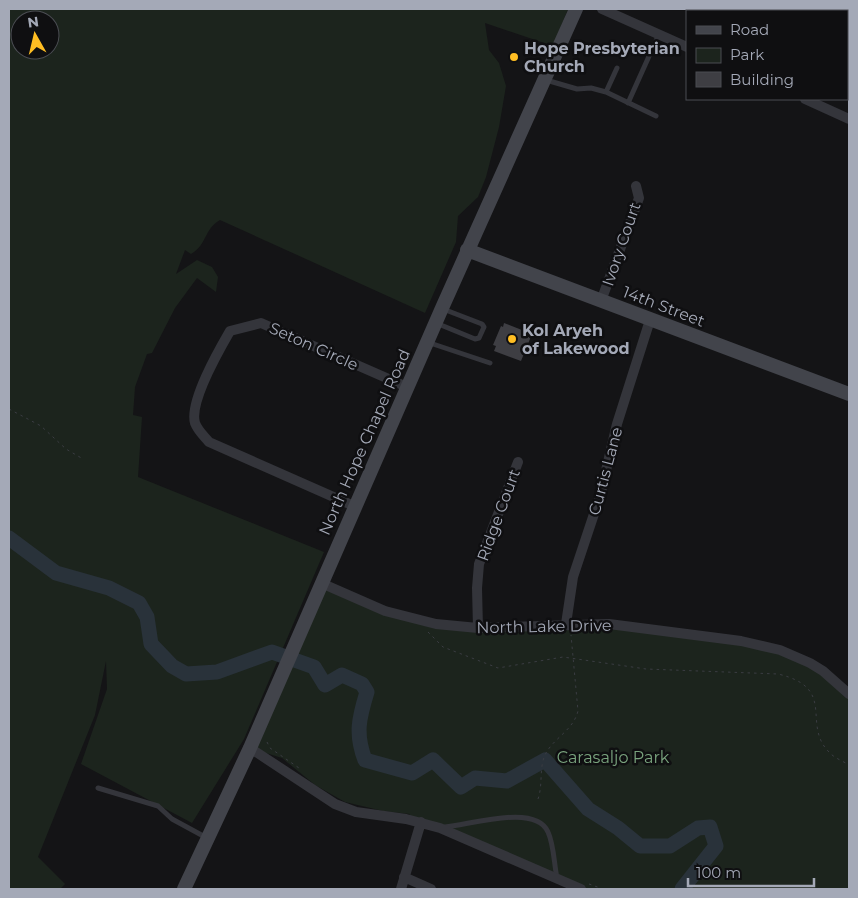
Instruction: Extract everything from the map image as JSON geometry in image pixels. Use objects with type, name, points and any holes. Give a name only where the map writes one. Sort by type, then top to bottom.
[{"type":"main road","name":"North Hope Chapel Road","points":[[184,889],[250,748],[354,506],[546,80],[576,9]]},
{"type":"main road","name":"14th Street","points":[[468,250],[849,394]]},
{"type":"street","points":[[602,9],[686,47]]},
{"type":"street","points":[[806,100],[849,119]]},
{"type":"street","name":"Ivory Court","points":[[601,301],[639,198],[636,186]]},
{"type":"street","name":"Curtis Lane","points":[[568,624],[573,577],[600,496],[617,424],[650,320]]},
{"type":"street","name":"Seton Circle","points":[[354,506],[209,442],[201,434],[195,423],[195,406],[218,351],[230,331],[261,323],[407,387]]},
{"type":"street","name":"Ridge Court","points":[[478,628],[477,588],[480,564],[518,462]]},
{"type":"street","name":"North Lake Drive","points":[[321,583],[385,611],[416,620],[478,628],[609,624],[741,641],[780,650],[823,671],[849,694]]},
{"type":"street","points":[[250,748],[335,804],[356,812],[421,822],[440,828],[581,889]]},
{"type":"street","points":[[401,889],[421,822]]},
{"type":"street","points":[[404,877],[431,889]]},
{"type":"lane","points":[[628,103],[659,34]]},
{"type":"lane","points":[[606,92],[617,68]]},
{"type":"lane","points":[[546,80],[577,89],[591,88],[606,92],[656,116]]},
{"type":"lane","points":[[435,323],[475,339],[479,338],[484,328],[482,324],[442,308]]},
{"type":"lane","points":[[427,342],[490,363]]},
{"type":"lane","points":[[98,788],[158,806],[172,819],[208,838]]},
{"type":"lane","points":[[440,828],[520,816],[540,822],[548,831],[557,878]]},
{"type":"path","points":[[9,409],[41,426],[66,449],[83,459]]},
{"type":"path","points":[[416,620],[442,647],[490,667],[504,668],[555,658],[573,658],[646,669],[778,674],[792,677],[802,682],[811,693],[823,744],[830,753],[849,765]]},
{"type":"path","points":[[538,799],[544,756],[576,720],[578,711],[568,624]]},
{"type":"green space","points":[[9,9],[568,9],[553,46],[485,23],[489,50],[499,63],[506,86],[499,127],[486,177],[478,197],[458,216],[456,242],[425,313],[220,220],[211,228],[196,250],[191,254],[185,250],[176,274],[197,260],[212,267],[218,277],[216,292],[197,278],[175,308],[152,353],[147,354],[135,387],[133,415],[142,417],[138,477],[324,552],[244,739],[192,823],[81,764],[107,689],[106,661],[95,715],[38,857],[65,884],[60,889],[9,889]]},
{"type":"green space","name":"Carasaljo Park","points":[[321,583],[436,624],[566,624],[673,631],[794,656],[849,694],[849,889],[581,889],[406,819],[410,814],[383,811],[345,802],[315,785],[282,758],[250,748]]},
{"type":"building","name":"Kol Aryeh of Lakewood","points":[[504,323],[532,334],[521,361],[494,351],[496,346],[493,345]]},
{"type":"waterway","points":[[9,538],[56,573],[109,588],[139,603],[147,617],[151,644],[172,666],[186,674],[217,672],[272,652],[314,667],[325,685],[342,675],[362,684],[367,692],[360,718],[359,734],[365,760],[412,773],[433,760],[461,787],[475,778],[507,781],[545,760],[588,809],[618,828],[640,846],[670,846],[698,828],[710,827],[716,846],[682,889]]},
{"type":"place","name":"Hope Presbyterian Church","points":[[514,57]]},
{"type":"place","name":"Kol Aryeh of Lakewood","points":[[512,339]]}]
